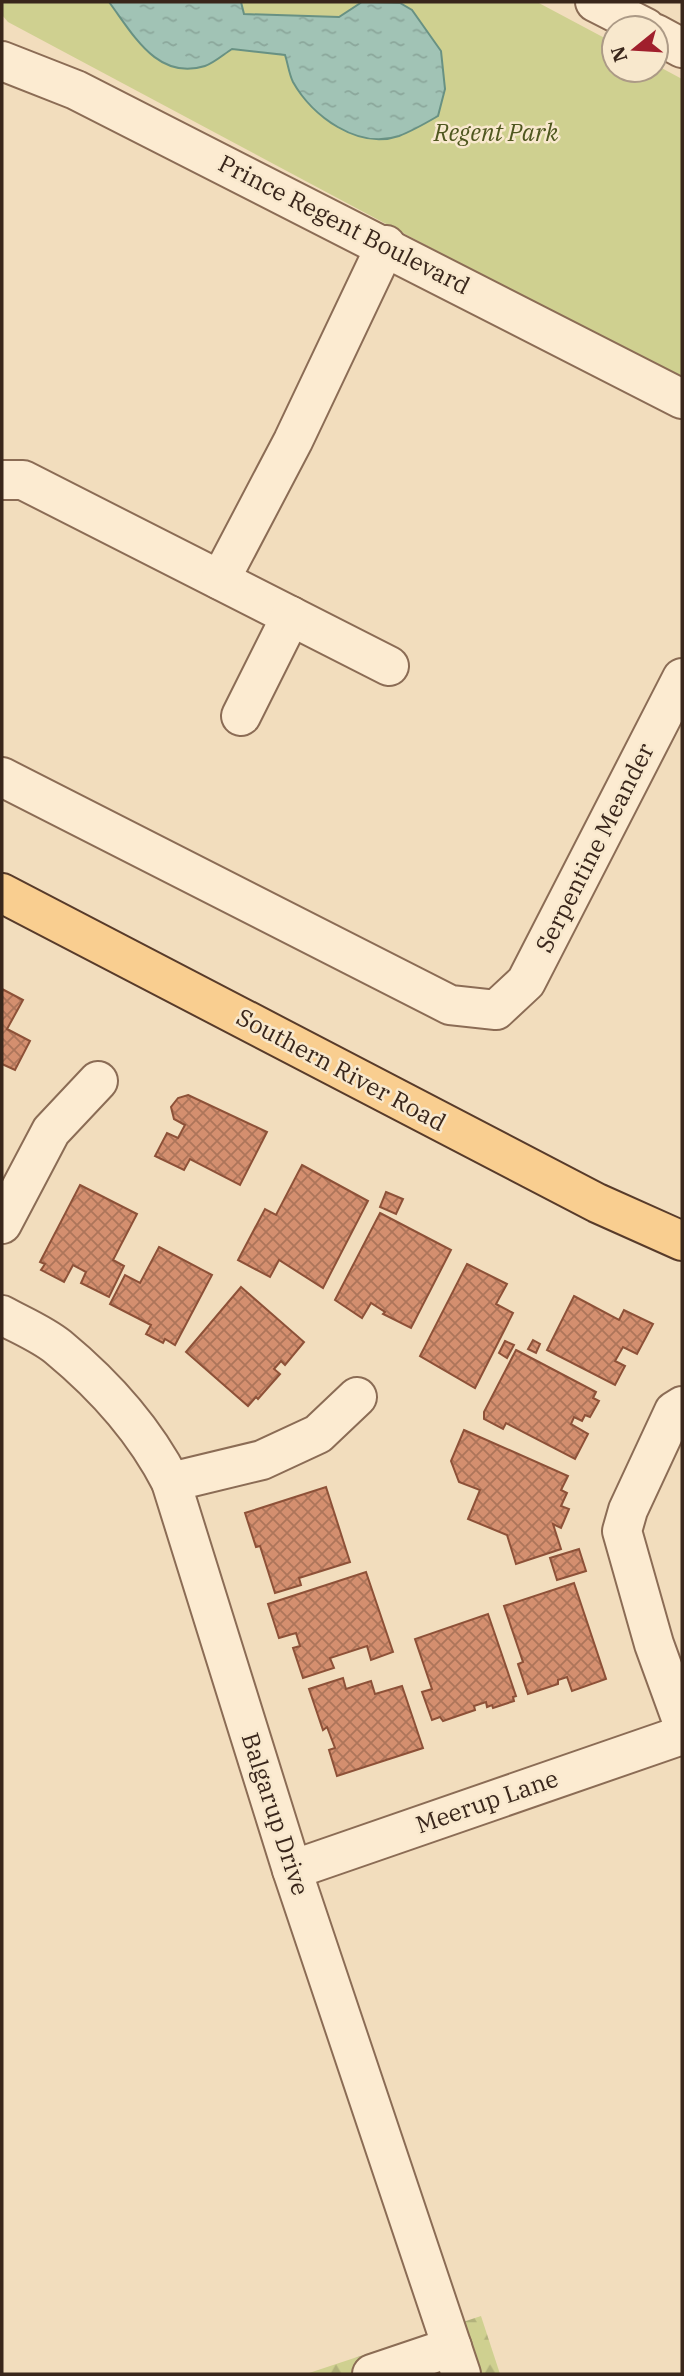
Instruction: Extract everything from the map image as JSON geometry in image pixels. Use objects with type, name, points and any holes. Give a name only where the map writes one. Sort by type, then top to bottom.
[{"type":"main road","name":"Southern River Road","points":[[2,893],[584,1197],[682,1241]]},
{"type":"street","points":[[595,2],[628,14]]},
{"type":"street","name":"Prince Regent Boulevard","points":[[2,61],[76,89],[386,245],[682,399]]},
{"type":"street","points":[[220,580],[293,441],[386,245]]},
{"type":"street","points":[[2,480],[23,480],[389,666]]},
{"type":"street","points":[[241,716],[292,616]]},
{"type":"street","name":"Serpentine Meander","points":[[2,776],[450,1005],[496,1010],[526,982],[682,678]]},
{"type":"street","points":[[2,1224],[51,1131],[98,1081]]},
{"type":"street","name":"Balgarup Drive","points":[[2,1315],[56,1346],[116,1402],[152,1445],[171,1482],[292,1870],[456,2361]]},
{"type":"street","points":[[171,1482],[262,1460],[318,1434],[357,1397]]},
{"type":"street","points":[[682,1406],[674,1411],[628,1510],[622,1531],[654,1644],[682,1721]]},
{"type":"street","name":"Meerup Lane","points":[[292,1870],[682,1735]]},
{"type":"street","points":[[372,2374],[456,2361]]},
{"type":"green space","name":"Regent Park","points":[[2,2],[537,2],[600,36],[600,84],[670,84],[670,73],[682,79],[682,382],[8,22],[2,15]]},
{"type":"green space","points":[[481,2316],[500,2374],[306,2374]]},
{"type":"water","points":[[109,2],[241,2],[244,14],[339,17],[362,2],[400,3],[412,10],[441,51],[445,89],[438,116],[399,136],[383,139],[352,134],[324,118],[301,95],[292,79],[285,55],[232,49],[205,66],[188,69],[173,67],[148,52]]},
{"type":"building","points":[[2,989],[23,1000],[7,1029],[30,1041],[15,1070],[2,1064]]},
{"type":"building","points":[[188,1095],[267,1132],[240,1185],[190,1159],[184,1170],[155,1156],[167,1133],[178,1138],[185,1125],[174,1119],[171,1107],[178,1098]]},
{"type":"building","points":[[302,1165],[368,1201],[323,1288],[279,1260],[270,1277],[238,1260],[265,1209],[276,1215]]},
{"type":"building","points":[[80,1185],[137,1214],[113,1260],[124,1266],[109,1297],[81,1283],[86,1272],[73,1265],[64,1282],[41,1270],[45,1264],[40,1262]]},
{"type":"building","points":[[386,1192],[403,1199],[396,1214],[380,1207]]},
{"type":"building","points":[[380,1213],[451,1250],[411,1328],[383,1314],[385,1312],[371,1303],[362,1318],[335,1300]]},
{"type":"building","points":[[159,1247],[212,1275],[175,1345],[165,1339],[163,1343],[146,1334],[151,1325],[110,1304],[125,1275],[140,1283]]},
{"type":"building","points":[[467,1264],[507,1284],[496,1304],[513,1313],[475,1388],[420,1356]]},
{"type":"building","points":[[241,1287],[304,1342],[285,1365],[281,1361],[274,1369],[280,1374],[258,1399],[256,1397],[248,1406],[186,1352]]},
{"type":"building","points":[[574,1296],[619,1320],[624,1310],[653,1324],[637,1354],[623,1347],[615,1361],[625,1366],[615,1385],[547,1350]]},
{"type":"building","points":[[533,1340],[540,1344],[536,1353],[528,1349]]},
{"type":"building","points":[[505,1341],[514,1345],[507,1358],[499,1353]]},
{"type":"building","points":[[516,1350],[596,1392],[593,1398],[599,1401],[590,1417],[585,1415],[582,1421],[574,1417],[571,1424],[588,1434],[575,1459],[506,1423],[503,1429],[484,1419],[484,1412]]},
{"type":"building","points":[[464,1430],[568,1476],[561,1490],[567,1493],[561,1506],[569,1509],[561,1528],[553,1524],[561,1549],[516,1564],[507,1535],[468,1519],[480,1490],[459,1482],[451,1461]]},
{"type":"building","points":[[326,1487],[350,1562],[299,1578],[301,1585],[275,1593],[260,1546],[256,1547],[245,1513]]},
{"type":"building","points":[[579,1549],[586,1571],[557,1580],[550,1558]]},
{"type":"building","points":[[366,1572],[393,1652],[371,1660],[367,1646],[330,1658],[334,1668],[303,1678],[293,1648],[300,1646],[296,1633],[279,1638],[268,1604]]},
{"type":"building","points":[[574,1583],[606,1679],[572,1691],[567,1677],[558,1680],[558,1684],[528,1694],[518,1664],[523,1662],[504,1606]]},
{"type":"building","points":[[488,1614],[516,1696],[513,1697],[514,1701],[493,1708],[492,1705],[487,1707],[486,1702],[474,1706],[475,1710],[443,1721],[440,1717],[432,1720],[422,1692],[432,1689],[415,1639]]},
{"type":"building","points":[[343,1678],[346,1689],[371,1681],[375,1694],[402,1686],[423,1748],[337,1776],[329,1750],[335,1748],[327,1727],[323,1730],[309,1689]]}]
